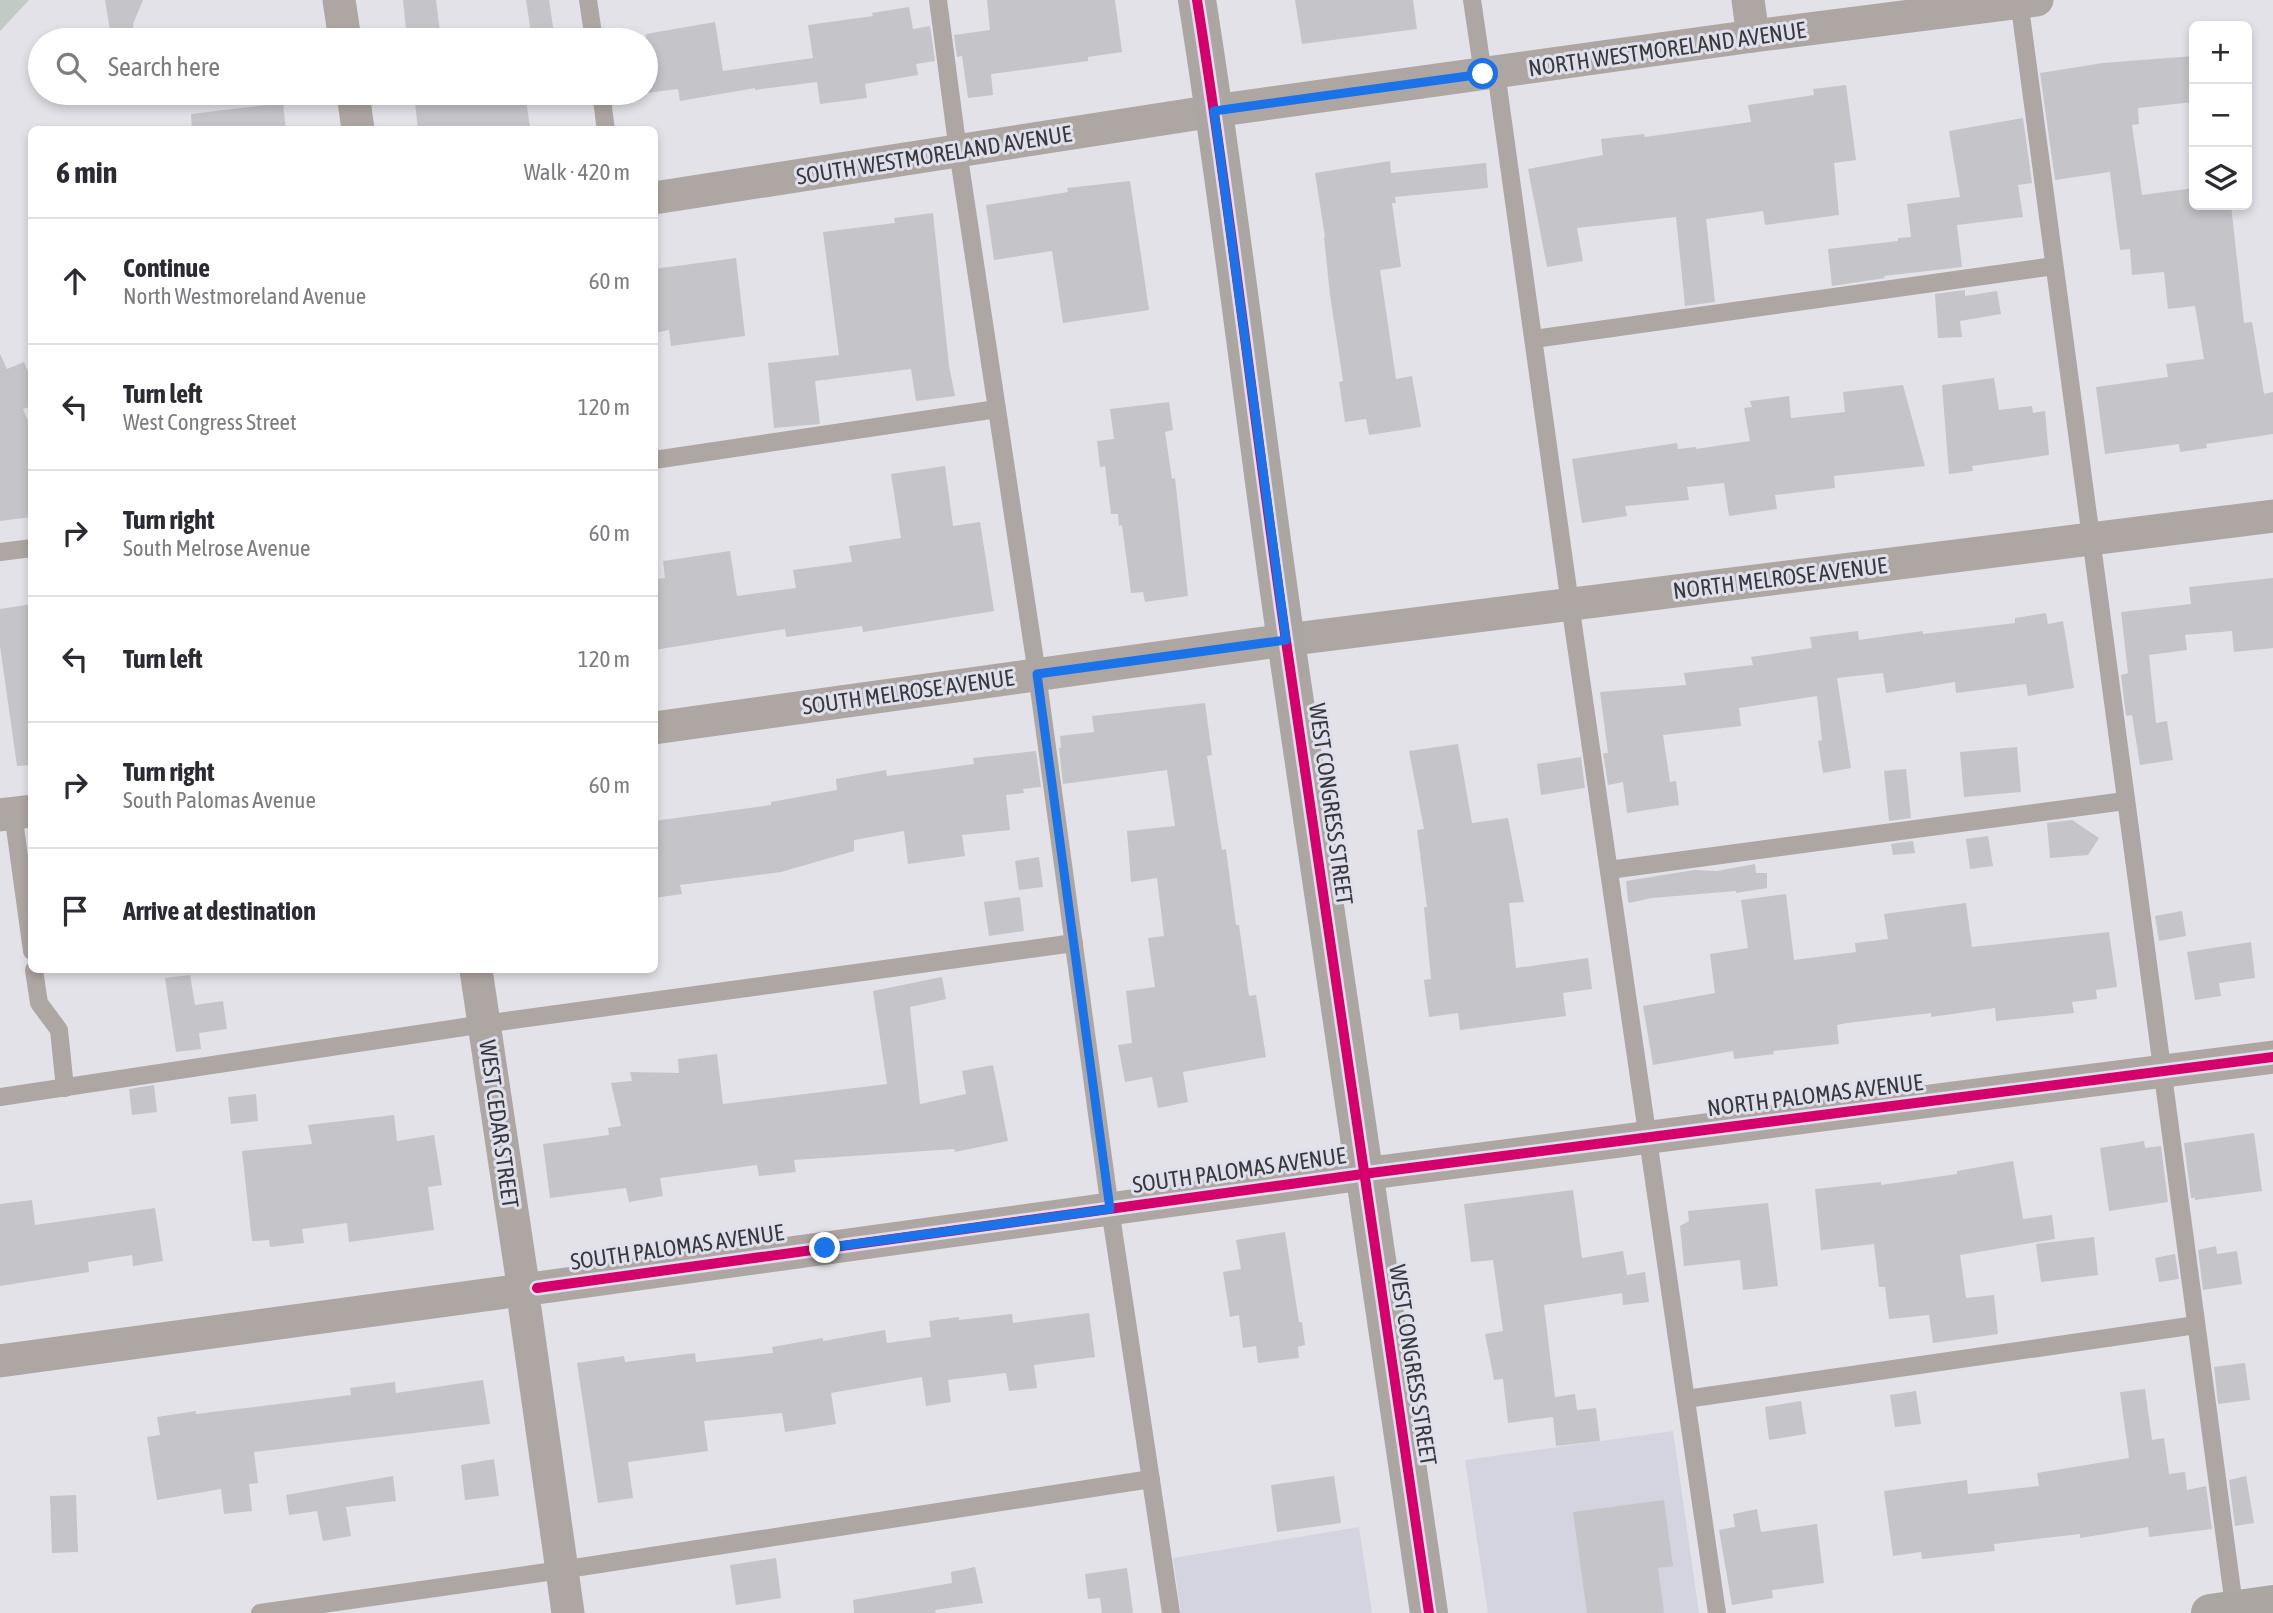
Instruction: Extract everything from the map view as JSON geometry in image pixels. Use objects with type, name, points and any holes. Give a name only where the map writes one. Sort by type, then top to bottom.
[{"type":"main road","name":"WEST CONGRESS STREET","points":[[1197,0],[1286,640],[1429,1613]]},
{"type":"main road","points":[[2227,1612],[2273,1604]]},
{"type":"street","points":[[339,0],[343,28]]},
{"type":"street","points":[[1748,0],[1753,36]]},
{"type":"street","name":"NORTH WESTMORELAND AVENUE","points":[[1214,111],[2025,1]]},
{"type":"street","points":[[355,105],[357,126]]},
{"type":"street","name":"SOUTH WESTMORELAND AVENUE","points":[[658,197],[1214,111]]},
{"type":"street","name":"NORTH MELROSE AVENUE","points":[[1286,640],[2273,516]]},
{"type":"street","name":"SOUTH MELROSE AVENUE","points":[[658,727],[1286,640]]},
{"type":"street","name":"WEST CEDAR STREET","points":[[476,973],[568,1613]]},
{"type":"street","name":"NORTH PALOMAS AVENUE","points":[[1363,1174],[2273,1058]]},
{"type":"street","name":"SOUTH PALOMAS AVENUE","points":[[0,1361],[523,1292],[1363,1174]]},
{"type":"lane","points":[[588,0],[592,28]]},
{"type":"lane","points":[[938,0],[958,151],[1037,674],[1110,1209],[1171,1613]]},
{"type":"lane","points":[[1472,0],[1490,73],[1534,339],[1717,1613]]},
{"type":"lane","points":[[2025,1],[2054,266],[2196,1325],[2227,1612]]},
{"type":"lane","points":[[603,105],[605,126]]},
{"type":"lane","points":[[1534,339],[2054,266]]},
{"type":"lane","points":[[658,459],[997,409]]},
{"type":"lane","points":[[0,552],[28,548]]},
{"type":"lane","points":[[1609,870],[2125,801]]},
{"type":"lane","points":[[15,813],[28,919]]},
{"type":"lane","points":[[0,1097],[484,1024],[1074,943]]},
{"type":"lane","points":[[34,973],[39,1003],[59,1030],[65,1087]]},
{"type":"lane","points":[[1686,1399],[2196,1325]]},
{"type":"lane","points":[[260,1613],[561,1570],[1151,1479]]},
{"type":"shaded area","points":[[0,0],[29,0],[0,31]]},
{"type":"shaded area","points":[[1673,1431],[1699,1613],[1488,1613],[1465,1460]]},
{"type":"shaded area","points":[[1359,1527],[1372,1613],[1181,1613],[1173,1558]]},
{"type":"building","points":[[105,0],[143,0],[133,28],[110,28]]},
{"type":"building","points":[[403,0],[436,0],[440,28],[406,28]]},
{"type":"building","points":[[526,0],[549,0],[553,28],[530,28]]},
{"type":"building","points":[[987,0],[1115,0],[1122,52],[1088,57],[1088,61],[991,74],[993,95],[968,98],[962,56],[957,57],[954,35],[990,30]]},
{"type":"building","points":[[1295,0],[1413,0],[1417,29],[1302,44]]},
{"type":"building","points":[[909,7],[913,29],[930,26],[935,61],[916,64],[918,75],[865,84],[867,98],[820,104],[817,82],[755,88],[680,101],[678,89],[658,92],[658,32],[715,22],[723,71],[813,58],[808,25],[873,16],[872,13]]},
{"type":"building","points":[[2189,56],[2189,103],[2138,108],[2139,124],[2132,125],[2142,195],[2189,189],[2189,210],[2232,210],[2244,323],[2252,322],[2264,394],[2273,392],[2273,434],[2206,444],[2207,448],[2180,452],[2179,444],[2105,454],[2096,387],[2168,377],[2166,364],[2204,359],[2195,306],[2168,309],[2164,272],[2132,275],[2130,249],[2120,250],[2110,172],[2055,180],[2040,73],[2103,63]]},
{"type":"building","points":[[1846,85],[1856,160],[1834,163],[1839,215],[1765,225],[1763,211],[1706,219],[1715,302],[1685,306],[1676,217],[1577,228],[1583,261],[1547,267],[1528,169],[1603,155],[1601,139],[1644,134],[1645,137],[1751,122],[1748,105],[1814,95],[1813,89]]},
{"type":"building","points":[[283,105],[286,126],[192,126],[191,114]]},
{"type":"building","points":[[415,105],[527,105],[530,126],[418,126]]},
{"type":"building","points":[[2023,118],[2032,183],[2018,185],[2023,217],[1957,225],[1962,267],[1884,276],[1885,278],[1832,286],[1828,249],[1911,237],[1907,204],[1960,197],[1949,131]]},
{"type":"building","points":[[1390,161],[1391,173],[1486,163],[1488,188],[1395,197],[1396,203],[1392,203],[1401,267],[1380,270],[1396,379],[1412,376],[1421,427],[1369,435],[1366,419],[1345,422],[1339,382],[1343,381],[1315,173]]},
{"type":"building","points":[[1130,181],[1149,310],[1063,323],[1052,251],[994,260],[986,205],[1068,192],[1067,188]]},
{"type":"building","points":[[933,213],[949,366],[955,396],[916,401],[911,369],[815,381],[820,424],[774,428],[768,363],[839,355],[823,232],[895,223],[894,218]]},
{"type":"building","points":[[736,258],[745,336],[671,346],[669,330],[658,332],[658,268]]},
{"type":"building","points":[[1965,290],[1965,296],[1997,291],[2001,314],[1960,321],[1962,337],[1938,338],[1935,294]]},
{"type":"building","points":[[0,354],[7,369],[24,362],[28,372],[28,407],[23,409],[28,421],[28,518],[0,521]]},
{"type":"building","points":[[1994,378],[1999,410],[2032,406],[2033,413],[2045,411],[2049,455],[1972,466],[1973,471],[1949,474],[1942,385]]},
{"type":"building","points":[[1903,385],[1925,466],[1834,476],[1835,488],[1775,495],[1777,509],[1729,516],[1724,483],[1687,487],[1689,500],[1625,506],[1627,516],[1582,523],[1572,459],[1677,443],[1678,449],[1696,449],[1750,441],[1744,408],[1752,407],[1750,401],[1789,396],[1791,418],[1845,412],[1843,392]]},
{"type":"building","points":[[1169,402],[1173,430],[1165,432],[1172,479],[1175,478],[1188,596],[1145,602],[1143,592],[1131,593],[1122,525],[1119,526],[1118,514],[1111,514],[1105,466],[1100,467],[1097,441],[1114,439],[1110,409]]},
{"type":"building","points":[[945,466],[953,526],[980,522],[994,611],[863,632],[862,626],[786,637],[785,629],[658,649],[658,579],[665,578],[663,561],[730,551],[737,596],[796,588],[793,570],[852,562],[849,546],[901,538],[891,474]]},
{"type":"building","points":[[2273,578],[2273,648],[2234,652],[2232,631],[2185,635],[2187,650],[2149,655],[2156,723],[2167,721],[2173,760],[2140,765],[2132,715],[2126,716],[2121,675],[2128,673],[2121,612],[2191,604],[2189,587]]},
{"type":"building","points":[[28,605],[28,765],[17,766],[0,646],[0,609]]},
{"type":"building","points":[[2046,613],[2048,624],[2063,621],[2074,688],[2028,696],[2026,684],[1956,693],[1955,682],[1886,693],[1883,673],[1837,678],[1851,768],[1823,773],[1818,741],[1822,740],[1817,696],[1739,708],[1741,726],[1663,735],[1670,782],[1676,781],[1679,805],[1627,813],[1623,782],[1608,785],[1603,753],[1608,753],[1600,692],[1686,685],[1684,673],[1753,665],[1751,657],[1812,648],[1810,637],[1858,631],[1859,640],[1923,631],[1923,634],[2015,623],[2015,618]]},
{"type":"building","points":[[1205,703],[1212,755],[1207,756],[1222,850],[1226,849],[1249,996],[1256,995],[1266,1057],[1183,1072],[1188,1102],[1158,1108],[1152,1077],[1125,1082],[1118,1045],[1132,1043],[1126,991],[1155,987],[1148,938],[1164,936],[1157,878],[1131,882],[1127,831],[1175,826],[1167,770],[1063,784],[1060,736],[1094,732],[1092,716]]},
{"type":"building","points":[[1458,744],[1472,823],[1508,818],[1524,902],[1509,903],[1516,968],[1588,958],[1592,989],[1563,993],[1566,1016],[1460,1030],[1458,1013],[1429,1017],[1424,980],[1431,979],[1424,907],[1427,907],[1417,830],[1424,829],[1409,751]]},
{"type":"building","points":[[2017,747],[2021,792],[1964,797],[1960,752]]},
{"type":"building","points":[[1036,751],[1041,787],[1006,795],[1010,830],[962,835],[965,856],[908,864],[904,831],[854,840],[854,851],[781,872],[680,885],[682,894],[658,897],[658,820],[771,805],[771,802],[837,790],[836,779],[886,770],[887,776],[974,764],[973,758]]},
{"type":"building","points":[[1581,757],[1585,788],[1541,795],[1537,764]]},
{"type":"building","points":[[1906,769],[1911,818],[1889,821],[1884,771]]},
{"type":"building","points":[[2072,820],[2099,838],[2088,855],[2050,858],[2047,823]]},
{"type":"building","points":[[1988,836],[1993,866],[1970,869],[1966,839]]},
{"type":"building","points":[[1913,841],[1915,853],[1893,855],[1891,844]]},
{"type":"building","points":[[1039,857],[1043,887],[1019,890],[1015,861]]},
{"type":"building","points":[[1755,864],[1756,873],[1767,873],[1767,888],[1628,901],[1626,881]]},
{"type":"building","points":[[1786,894],[1794,960],[1856,952],[1855,943],[1888,939],[1884,914],[1966,903],[1972,947],[2109,932],[2117,987],[2096,990],[2097,999],[2072,1002],[2074,1013],[1996,1021],[1995,1008],[1931,1017],[1931,1013],[1847,1023],[1837,1025],[1839,1044],[1773,1051],[1774,1054],[1734,1059],[1733,1051],[1653,1065],[1643,1006],[1715,993],[1710,954],[1748,948],[1741,900]]},
{"type":"building","points":[[1020,897],[1024,931],[989,936],[984,902]]},
{"type":"building","points":[[2182,911],[2186,936],[2159,941],[2155,916]]},
{"type":"building","points":[[2251,942],[2255,978],[2219,983],[2221,996],[2195,1000],[2187,952]]},
{"type":"building","points":[[190,975],[195,1005],[223,1001],[227,1029],[199,1033],[201,1049],[176,1052],[165,978]]},
{"type":"building","points":[[942,977],[946,999],[910,1007],[920,1104],[966,1094],[962,1071],[993,1065],[1008,1141],[955,1152],[954,1149],[794,1160],[796,1172],[759,1176],[757,1165],[660,1178],[663,1196],[629,1202],[626,1188],[550,1198],[543,1144],[609,1135],[608,1128],[621,1126],[611,1083],[632,1081],[630,1072],[679,1073],[678,1059],[717,1054],[723,1104],[887,1084],[873,991]]},
{"type":"building","points":[[154,1085],[157,1112],[132,1115],[129,1089]]},
{"type":"building","points":[[256,1094],[258,1121],[231,1124],[228,1097]]},
{"type":"building","points":[[394,1115],[397,1141],[434,1135],[442,1185],[428,1187],[434,1230],[349,1242],[347,1223],[302,1229],[304,1243],[270,1247],[269,1240],[252,1241],[242,1151],[312,1144],[308,1125]]},
{"type":"building","points":[[2254,1133],[2262,1191],[2195,1200],[2191,1198],[2184,1143]]},
{"type":"building","points":[[2144,1141],[2145,1148],[2161,1146],[2168,1202],[2109,1211],[2100,1148]]},
{"type":"building","points":[[2013,1161],[2023,1219],[2052,1215],[2055,1239],[1960,1255],[1966,1298],[1994,1295],[1998,1334],[1933,1343],[1929,1315],[1889,1319],[1885,1287],[1879,1287],[1874,1244],[1821,1250],[1815,1189],[1881,1182],[1881,1185],[1957,1174],[1957,1171]]},
{"type":"building","points":[[1573,1190],[1582,1258],[1623,1251],[1627,1275],[1645,1272],[1649,1302],[1623,1305],[1622,1293],[1544,1305],[1555,1397],[1575,1394],[1577,1410],[1596,1408],[1600,1441],[1556,1446],[1553,1417],[1508,1423],[1503,1379],[1494,1380],[1485,1334],[1503,1331],[1493,1260],[1471,1262],[1464,1204]]},
{"type":"building","points":[[32,1200],[35,1225],[155,1208],[163,1261],[133,1266],[132,1255],[88,1262],[89,1272],[0,1286],[0,1204]]},
{"type":"building","points":[[1768,1203],[1778,1286],[1743,1290],[1740,1260],[1684,1266],[1680,1226],[1689,1221],[1688,1211]]},
{"type":"building","points":[[1285,1232],[1305,1345],[1298,1347],[1299,1358],[1258,1363],[1256,1346],[1243,1348],[1239,1315],[1230,1317],[1223,1272],[1241,1269],[1236,1240]]},
{"type":"building","points":[[2094,1237],[2098,1275],[2041,1282],[2036,1244]]},
{"type":"building","points":[[2216,1246],[2217,1254],[2237,1251],[2242,1284],[2203,1290],[2198,1250]]},
{"type":"building","points":[[2175,1254],[2179,1279],[2159,1282],[2155,1258]]},
{"type":"building","points":[[1089,1313],[1095,1357],[1034,1365],[1037,1388],[1009,1391],[1006,1373],[948,1380],[951,1402],[926,1406],[922,1377],[831,1393],[836,1424],[785,1432],[782,1413],[704,1421],[708,1451],[628,1462],[633,1498],[598,1503],[577,1363],[624,1356],[625,1362],[695,1353],[696,1362],[773,1353],[772,1347],[885,1330],[887,1343],[931,1337],[929,1321],[959,1317],[959,1320],[1012,1314],[1013,1323]]},
{"type":"building","points":[[2245,1363],[2250,1400],[2218,1404],[2214,1367]]},
{"type":"building","points":[[483,1380],[490,1424],[254,1452],[258,1483],[249,1484],[252,1511],[224,1514],[221,1489],[157,1500],[147,1437],[160,1435],[157,1417],[351,1395],[350,1388],[395,1382],[396,1393]]},
{"type":"building","points":[[2145,1389],[2152,1440],[2164,1438],[2169,1474],[2185,1472],[2187,1490],[2206,1486],[2212,1529],[2149,1537],[2148,1527],[2080,1538],[2080,1534],[1994,1544],[1995,1551],[1922,1559],[1921,1552],[1893,1556],[1884,1491],[1967,1480],[1968,1494],[2039,1486],[2037,1473],[2129,1458],[2120,1392]]},
{"type":"building","points":[[1916,1391],[1921,1424],[1895,1427],[1890,1395]]},
{"type":"building","points":[[1801,1401],[1806,1434],[1769,1440],[1765,1407]]},
{"type":"building","points":[[494,1459],[499,1496],[465,1500],[461,1465]]},
{"type":"building","points":[[393,1476],[396,1501],[346,1507],[351,1536],[323,1541],[317,1511],[289,1515],[286,1495]]},
{"type":"building","points":[[1334,1476],[1341,1523],[1277,1532],[1271,1485]]},
{"type":"building","points":[[2246,1476],[2254,1523],[2235,1526],[2229,1480]]},
{"type":"building","points":[[76,1495],[78,1552],[52,1553],[50,1496]]},
{"type":"building","points":[[1664,1500],[1673,1566],[1658,1568],[1664,1613],[1587,1613],[1573,1512]]},
{"type":"building","points":[[1757,1509],[1761,1532],[1817,1524],[1824,1583],[1772,1590],[1773,1598],[1732,1605],[1719,1530],[1735,1527],[1733,1514]]},
{"type":"building","points":[[776,1558],[781,1598],[736,1605],[730,1565]]},
{"type":"building","points":[[975,1567],[983,1603],[935,1610],[936,1613],[854,1613],[853,1600],[952,1583],[951,1572]]},
{"type":"building","points":[[1127,1568],[1133,1613],[1102,1613],[1100,1598],[1088,1599],[1085,1574]]},
{"type":"cycle path","points":[[1197,0],[1286,641],[1429,1613]]},
{"type":"cycle path","points":[[537,1288],[1363,1174],[2273,1057]]},
{"type":"route","points":[[825,1248],[1110,1209],[1037,674],[1286,640],[1214,111],[1483,74]]}]
